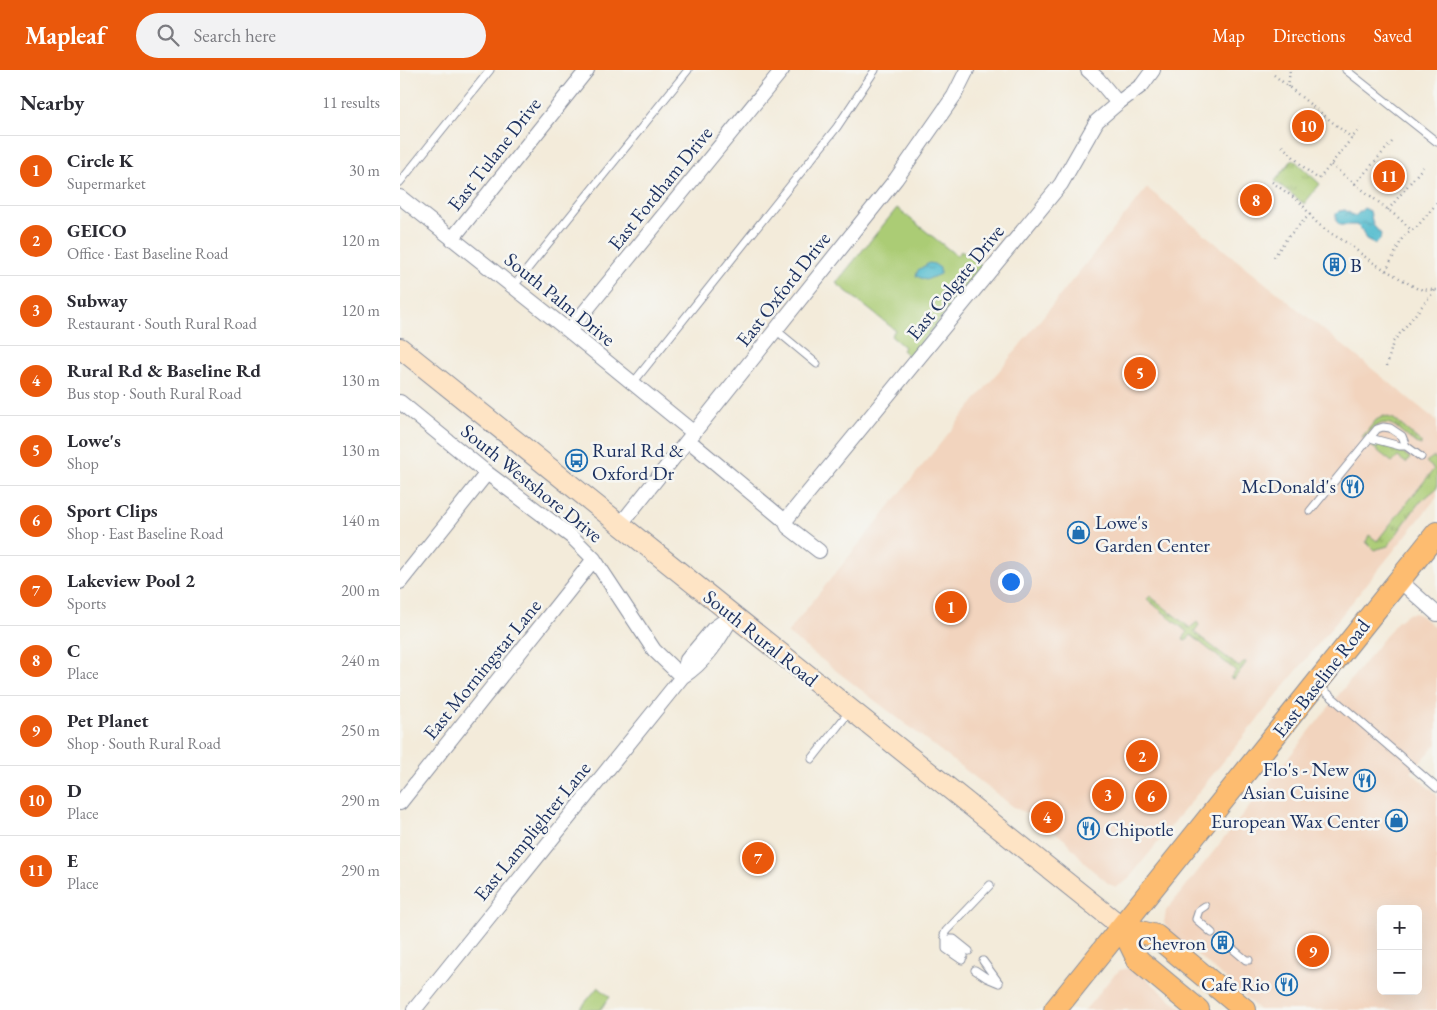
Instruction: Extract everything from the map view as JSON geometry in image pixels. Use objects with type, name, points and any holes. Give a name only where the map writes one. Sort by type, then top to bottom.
[{"type":"main road","name":"South Rural Road","points":[[400,348],[1122,927],[1156,936],[1245,1010]]},
{"type":"main road","name":"East Baseline Road","points":[[1055,1010],[1437,533]]},
{"type":"main road","name":"South Rural Road","points":[[1122,927],[1138,960],[1198,1010]]},
{"type":"street","name":"East Tulane Drive","points":[[452,239],[587,70]]},
{"type":"street","name":"East Fordham Drive","points":[[569,331],[782,70]]},
{"type":"street","name":"East Oxford Drive","points":[[620,525],[896,179],[954,96],[967,70]]},
{"type":"street","points":[[1088,70],[1118,103]]},
{"type":"street","name":"East Colgate Drive","points":[[785,521],[1061,184],[1097,121],[1142,85],[1153,70]]},
{"type":"street","name":"South Palm Drive","points":[[400,197],[633,383],[785,521],[788,527],[818,551]]},
{"type":"street","name":"South Westshore Drive","points":[[400,402],[572,537],[594,559],[654,650],[682,677]]},
{"type":"street","points":[[400,582],[487,472]]},
{"type":"street","name":"East Morningstar Lane","points":[[400,803],[594,559]]},
{"type":"street","points":[[1399,580],[1437,614]]},
{"type":"street","name":"East Lamplighter Lane","points":[[414,1010],[682,677],[695,669],[717,642],[733,615]]},
{"type":"lane","points":[[400,182],[490,70]]},
{"type":"lane","points":[[513,287],[688,70]]},
{"type":"lane","points":[[633,383],[825,142],[875,70]]},
{"type":"lane","points":[[1346,70],[1437,142]]},
{"type":"lane","points":[[776,330],[817,364]]},
{"type":"lane","points":[[1310,511],[1377,429],[1383,427],[1390,428],[1402,436],[1406,446],[1421,458]]},
{"type":"lane","points":[[1370,438],[1406,446]]},
{"type":"lane","points":[[1317,684],[1437,788]]},
{"type":"lane","points":[[812,759],[851,710]]},
{"type":"lane","points":[[946,939],[954,939],[965,956],[946,949],[944,935],[990,885]]},
{"type":"lane","points":[[1205,906],[1199,910],[1196,919],[1212,933]]},
{"type":"lane","points":[[1233,949],[1246,960],[1249,960]]},
{"type":"lane","points":[[978,966],[999,983],[987,978],[978,966]]},
{"type":"path","points":[[1288,87],[1290,70]]},
{"type":"path","points":[[1274,75],[1352,138]]},
{"type":"path","points":[[1282,146],[1297,159],[1307,172],[1319,179],[1360,128]]},
{"type":"path","points":[[1355,184],[1392,142]]},
{"type":"path","points":[[1331,165],[1412,231]]},
{"type":"path","points":[[1388,210],[1423,167]]},
{"type":"path","points":[[1272,182],[1300,202],[1327,231],[1348,243],[1372,262],[1418,289],[1436,290]]},
{"type":"path","points":[[1386,271],[1406,233],[1412,231],[1437,203]]},
{"type":"path","points":[[1274,257],[1287,238],[1310,214]]},
{"type":"path","points":[[1387,366],[1393,342],[1436,290]]},
{"type":"shaded area","points":[[1147,188],[1437,421],[1437,497],[1130,877],[1116,887],[1109,884],[1090,868],[1065,840],[1039,819],[1015,808],[787,633]]},
{"type":"shaded area","points":[[1414,613],[1420,615],[1437,629],[1437,744],[1411,772],[1437,795],[1437,1010],[1259,1010],[1225,978],[1171,933],[1164,923],[1166,911],[1396,623],[1407,614]]},
{"type":"shaded area","points":[[1128,968],[1137,971],[1183,1010],[1085,1010],[1113,976],[1120,970]]},
{"type":"green space","points":[[1293,159],[1320,184],[1304,204],[1275,181]]},
{"type":"green space","points":[[897,208],[957,256],[961,251],[983,266],[910,357],[902,350],[904,347],[891,336],[895,330],[836,283]]},
{"type":"green space","points":[[1384,416],[1394,419],[1421,442],[1421,445],[1388,423],[1373,428],[1364,438],[1362,437],[1376,420]]},
{"type":"green space","points":[[1375,443],[1399,450],[1410,458],[1406,463],[1398,457],[1392,462],[1370,445]]},
{"type":"green space","points":[[1433,457],[1437,459],[1437,488],[1418,504],[1388,546],[1374,550],[1366,542],[1369,535],[1377,541],[1434,469],[1426,462]]},
{"type":"green space","points":[[1150,596],[1190,628],[1197,622],[1199,625],[1194,632],[1239,667],[1245,661],[1246,663],[1234,679],[1230,678],[1236,671],[1191,635],[1186,641],[1183,640],[1187,632],[1147,599]]},
{"type":"green space","points":[[598,987],[610,997],[600,1010],[579,1010]]},
{"type":"water","points":[[1364,208],[1370,211],[1373,225],[1381,234],[1380,240],[1374,244],[1366,240],[1362,230],[1357,225],[1340,225],[1336,221],[1336,214],[1339,211],[1345,210],[1355,216]]},
{"type":"water","points":[[929,263],[940,268],[940,274],[926,280],[916,276],[918,270]]},
{"type":"place","name":"D","points":[[1308,126]]},
{"type":"place","name":"E","points":[[1389,176]]},
{"type":"place","name":"C","points":[[1256,200]]},
{"type":"place","name":"B","points":[[1334,265]]},
{"type":"place","name":"Lowe's","points":[[1140,373]]},
{"type":"place","name":"Rural Rd & Oxford Dr","points":[[576,461]]},
{"type":"place","name":"McDonald's","points":[[1352,486]]},
{"type":"place","name":"Lowe's Garden Center","points":[[1079,533]]},
{"type":"place","name":"Circle K","points":[[951,607]]},
{"type":"place","name":"GEICO","points":[[1142,756]]},
{"type":"place","name":"Flo's - New Asian Cuisine","points":[[1365,781]]},
{"type":"place","name":"Subway","points":[[1108,795]]},
{"type":"place","name":"Sport Clips","points":[[1151,796]]},
{"type":"place","name":"Rural Rd & Baseline Rd","points":[[1047,817]]},
{"type":"place","name":"European Wax Center","points":[[1396,821]]},
{"type":"place","name":"Chipotle","points":[[1089,829]]},
{"type":"place","name":"Lakeview Pool 2","points":[[758,858]]},
{"type":"place","name":"Chevron","points":[[1222,943]]},
{"type":"place","name":"Pet Planet","points":[[1313,951]]},
{"type":"place","name":"Cafe Rio","points":[[1286,984]]}]
